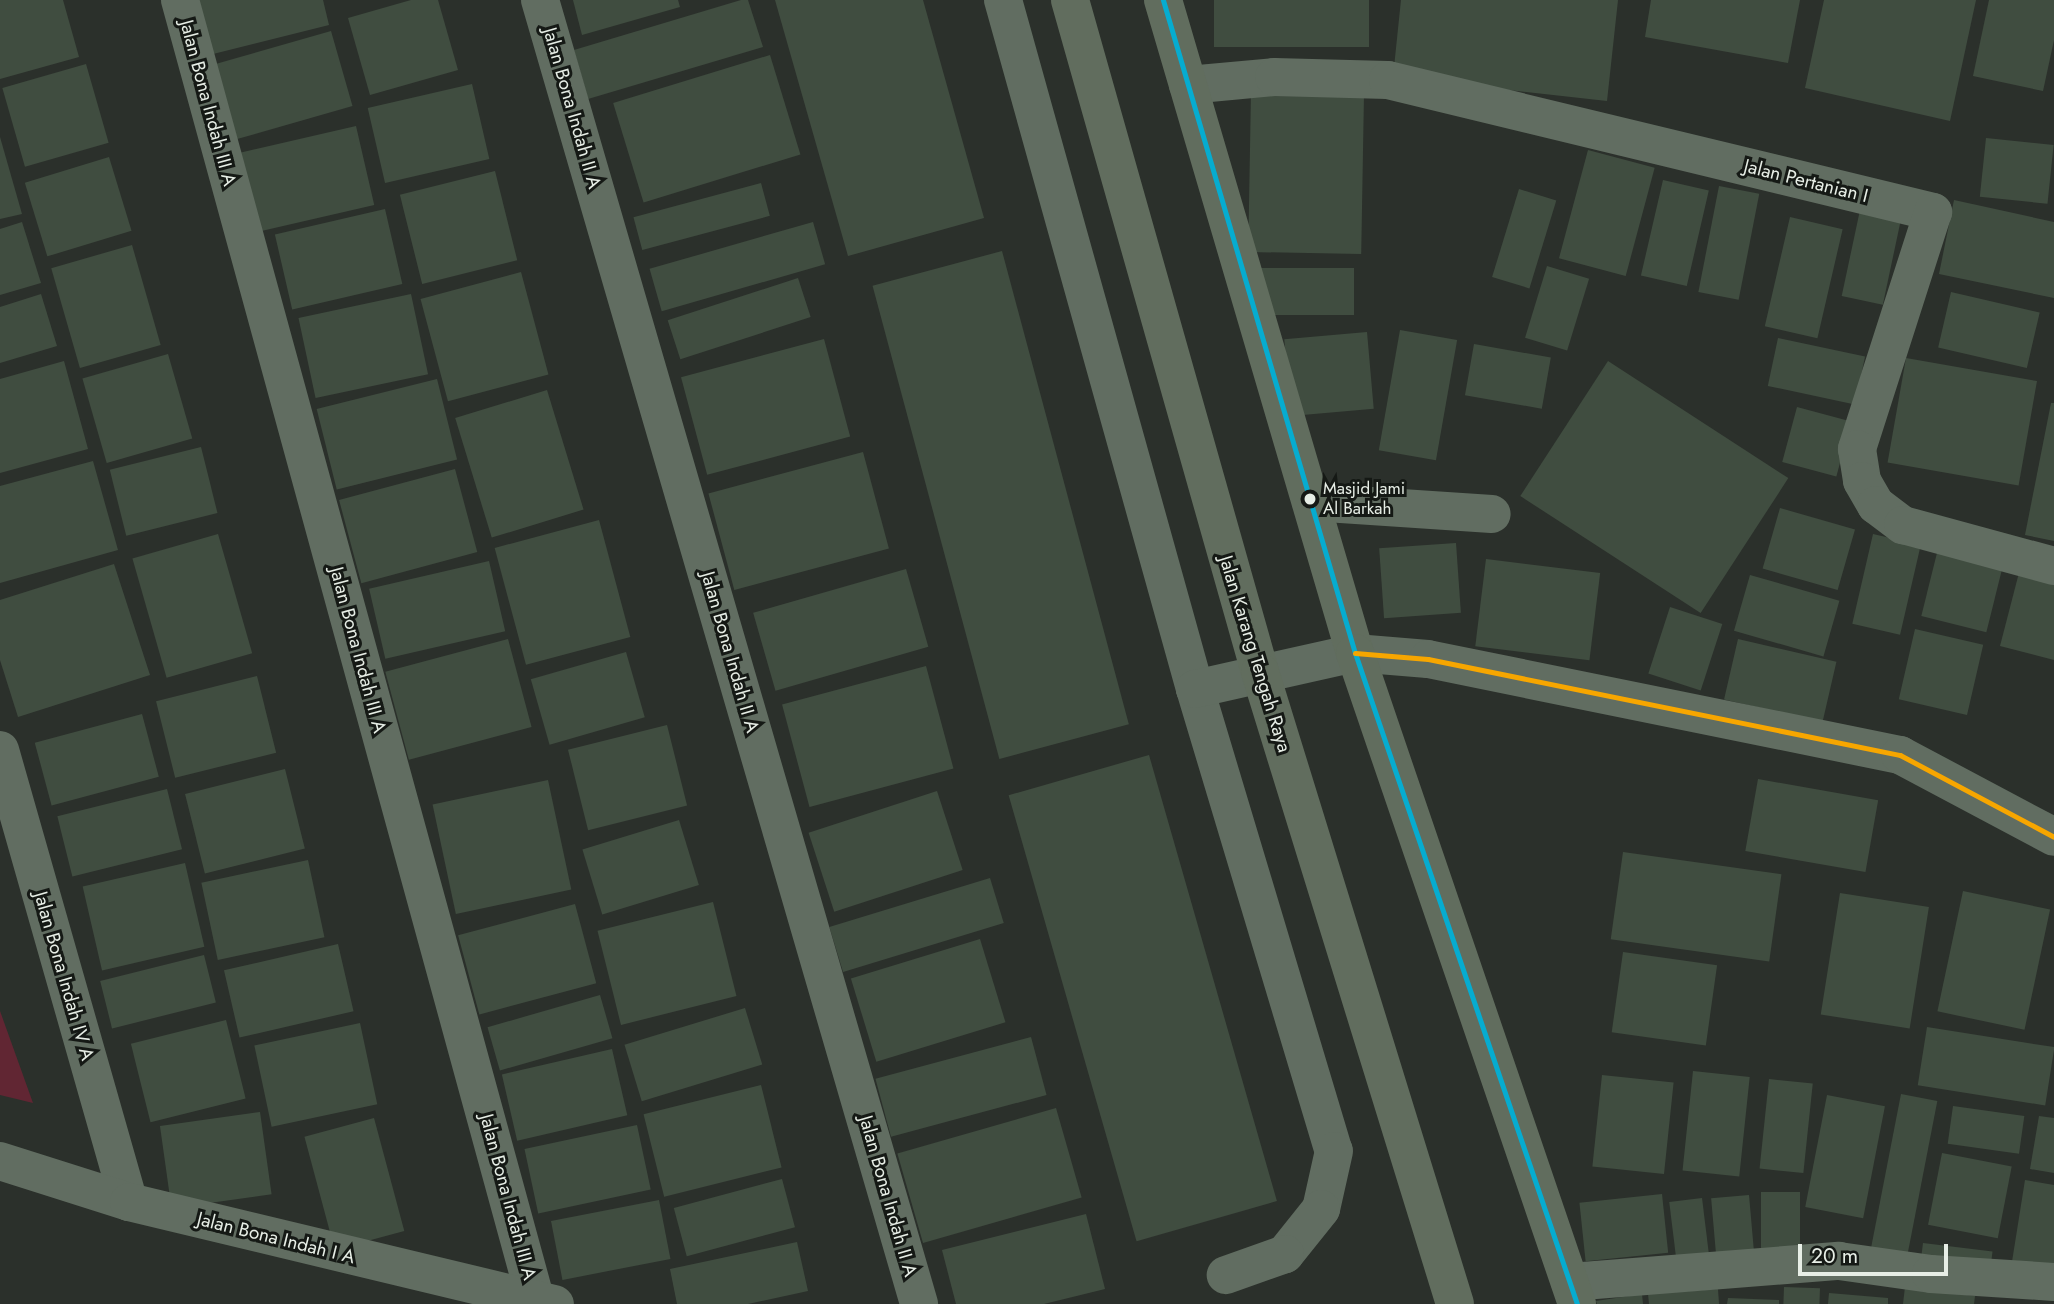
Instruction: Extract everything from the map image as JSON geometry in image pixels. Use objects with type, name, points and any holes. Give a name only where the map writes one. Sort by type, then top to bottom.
[{"type":"main road","name":"Jalan Karang Tengah Raya","points":[[1070,0],[1260,672],[1455,1304]]},
{"type":"main road","points":[[1163,0],[1355,653],[1573,1293]]},
{"type":"street","name":"Jalan Bona Indah III A","points":[[180,0],[545,1302]]},
{"type":"street","name":"Jalan Bona Indah II A","points":[[540,0],[919,1304]]},
{"type":"street","points":[[1003,0],[1195,689],[1334,1151],[1321,1209],[1284,1254],[1226,1275]]},
{"type":"street","name":"Jalan Pertanian I","points":[[1188,85],[1274,77],[1388,80],[1933,212],[1857,449],[1862,481],[1876,505],[1903,525],[2054,566]]},
{"type":"street","points":[[1311,502],[1492,514]]},
{"type":"street","points":[[1195,689],[1260,672],[1355,653],[1428,659],[1900,755],[2054,837]]},
{"type":"street","name":"Jalan Bona Indah IV A","points":[[0,750],[129,1202]]},
{"type":"street","name":"Jalan Bona Indah I A","points":[[0,1161],[129,1202],[545,1302]]},
{"type":"street","points":[[1573,1293],[1839,1261],[1931,1274],[2054,1282]]},
{"type":"shaded area","points":[[0,1011],[33,1103],[0,1095]]},
{"type":"building","points":[[0,0],[63,0],[79,57],[0,79]]},
{"type":"building","points":[[199,0],[323,0],[329,25],[213,54]]},
{"type":"building","points":[[411,0],[438,0],[458,70],[370,95],[348,18]]},
{"type":"building","points":[[573,0],[678,0],[680,7],[582,35]]},
{"type":"building","points":[[748,0],[763,47],[588,99],[574,50]]},
{"type":"building","points":[[775,0],[923,0],[984,218],[848,256]]},
{"type":"building","points":[[1214,0],[1369,0],[1369,47],[1214,47]]},
{"type":"building","points":[[1401,0],[1618,0],[1607,101],[1393,77]]},
{"type":"building","points":[[1651,0],[1800,0],[1788,63],[1645,37]]},
{"type":"building","points":[[1824,0],[1976,0],[1950,121],[1805,88]]},
{"type":"building","points":[[1989,0],[2054,0],[2054,40],[2043,91],[1973,76]]},
{"type":"building","points":[[331,31],[352,106],[237,139],[216,64]]},
{"type":"building","points":[[770,55],[800,154],[644,202],[613,103]]},
{"type":"building","points":[[86,64],[109,143],[25,167],[2,88]]},
{"type":"building","points":[[472,84],[489,159],[385,183],[368,108]]},
{"type":"building","points":[[1251,92],[1364,94],[1361,254],[1248,252]]},
{"type":"building","points":[[356,126],[374,205],[259,231],[241,153]]},
{"type":"building","points":[[0,137],[22,214],[0,219]]},
{"type":"building","points":[[1986,138],[2054,145],[2047,204],[1980,197]]},
{"type":"building","points":[[1588,150],[1655,168],[1626,276],[1559,258]]},
{"type":"building","points":[[109,157],[132,231],[47,256],[25,183]]},
{"type":"building","points":[[495,171],[517,260],[422,284],[400,195]]},
{"type":"building","points":[[1663,180],[1709,191],[1687,286],[1641,275]]},
{"type":"building","points":[[761,183],[770,216],[642,250],[633,217]]},
{"type":"building","points":[[1719,186],[1759,194],[1739,300],[1698,292]]},
{"type":"building","points":[[1519,189],[1556,200],[1529,288],[1492,277]]},
{"type":"building","points":[[1954,200],[2054,222],[2054,298],[1939,274]]},
{"type":"building","points":[[385,209],[402,284],[292,309],[275,234]]},
{"type":"building","points":[[1860,210],[1901,219],[1883,305],[1842,296]]},
{"type":"building","points":[[1790,217],[1843,229],[1817,338],[1765,326]]},
{"type":"building","points":[[22,222],[41,283],[0,295],[0,229]]},
{"type":"building","points":[[813,222],[825,264],[662,311],[650,269]]},
{"type":"building","points":[[132,245],[161,345],[80,368],[51,268]]},
{"type":"building","points":[[1002,251],[1129,724],[999,759],[873,286]]},
{"type":"building","points":[[1547,266],[1589,279],[1567,351],[1525,338]]},
{"type":"building","points":[[1257,268],[1354,268],[1354,315],[1257,315]]},
{"type":"building","points":[[521,272],[548,374],[448,401],[421,299]]},
{"type":"building","points":[[798,278],[811,317],[680,359],[668,320]]},
{"type":"building","points":[[1951,292],[2040,312],[2027,368],[1938,348]]},
{"type":"building","points":[[41,294],[57,346],[0,363],[0,307]]},
{"type":"building","points":[[411,294],[428,374],[316,398],[299,318]]},
{"type":"building","points":[[1400,330],[1457,340],[1436,460],[1379,450]]},
{"type":"building","points":[[1367,332],[1374,409],[1291,416],[1284,339]]},
{"type":"building","points":[[1778,338],[1865,357],[1855,404],[1768,386]]},
{"type":"building","points":[[824,339],[850,437],[707,475],[681,377]]},
{"type":"building","points":[[1474,344],[1551,358],[1542,409],[1465,395]]},
{"type":"building","points":[[168,354],[192,439],[107,463],[82,379]]},
{"type":"building","points":[[1906,358],[2037,381],[2019,485],[1888,462]]},
{"type":"building","points":[[64,361],[88,449],[0,473],[0,379]]},
{"type":"building","points":[[1608,361],[1788,478],[1701,613],[1520,496]]},
{"type":"building","points":[[437,379],[457,460],[337,490],[317,409]]},
{"type":"building","points":[[547,390],[584,510],[492,538],[455,418]]},
{"type":"building","points":[[2051,403],[2054,403],[2054,541],[2025,535]]},
{"type":"building","points":[[1797,407],[1851,421],[1836,477],[1782,462]]},
{"type":"building","points":[[201,447],[217,513],[126,536],[110,470]]},
{"type":"building","points":[[863,452],[889,549],[734,590],[708,493]]},
{"type":"building","points":[[93,461],[118,550],[0,583],[0,486]]},
{"type":"building","points":[[455,469],[477,552],[361,583],[339,500]]},
{"type":"building","points":[[1780,508],[1855,529],[1838,590],[1763,569]]},
{"type":"building","points":[[599,520],[630,637],[526,665],[495,548]]},
{"type":"building","points":[[218,534],[252,653],[167,678],[132,559]]},
{"type":"building","points":[[1873,534],[1921,545],[1900,635],[1852,624]]},
{"type":"building","points":[[1456,543],[1461,613],[1384,618],[1379,548]]},
{"type":"building","points":[[1938,549],[2003,565],[1986,632],[1921,616]]},
{"type":"building","points":[[1486,559],[1600,573],[1589,660],[1475,646]]},
{"type":"building","points":[[489,561],[505,631],[385,659],[369,589]]},
{"type":"building","points":[[114,564],[150,675],[18,717],[0,660],[0,600]]},
{"type":"building","points":[[2021,565],[2054,574],[2054,660],[2000,646]]},
{"type":"building","points":[[906,569],[928,647],[775,691],[753,613]]},
{"type":"building","points":[[1750,575],[1839,601],[1823,656],[1734,631]]},
{"type":"building","points":[[1670,607],[1722,624],[1701,691],[1648,674]]},
{"type":"building","points":[[1915,629],[1983,645],[1967,715],[1899,699]]},
{"type":"building","points":[[508,639],[532,727],[409,760],[385,672]]},
{"type":"building","points":[[1738,639],[1836,662],[1822,722],[1724,699]]},
{"type":"building","points":[[626,652],[645,717],[550,745],[531,679]]},
{"type":"building","points":[[926,666],[953,768],[810,807],[782,705]]},
{"type":"building","points":[[257,676],[276,753],[175,778],[156,701]]},
{"type":"building","points":[[142,714],[159,777],[52,806],[35,743]]},
{"type":"building","points":[[667,725],[687,806],[588,830],[568,750]]},
{"type":"building","points":[[1149,755],[1277,1201],[1137,1241],[1009,795]]},
{"type":"building","points":[[285,769],[305,849],[205,873],[185,794]]},
{"type":"building","points":[[1758,779],[1878,800],[1865,872],[1745,851]]},
{"type":"building","points":[[548,780],[571,890],[456,914],[433,805]]},
{"type":"building","points":[[167,789],[182,849],[72,876],[57,816]]},
{"type":"building","points":[[937,791],[963,870],[834,912],[809,833]]},
{"type":"building","points":[[679,820],[699,885],[602,915],[582,850]]},
{"type":"building","points":[[1623,852],[1781,874],[1769,961],[1611,939]]},
{"type":"building","points":[[308,860],[324,937],[218,960],[201,883]]},
{"type":"building","points":[[185,863],[204,947],[102,970],[83,887]]},
{"type":"building","points":[[990,878],[1004,923],[843,972],[829,927]]},
{"type":"building","points":[[1963,891],[2050,910],[2024,1030],[1937,1011]]},
{"type":"building","points":[[1840,893],[1929,907],[1910,1029],[1821,1014]]},
{"type":"building","points":[[713,902],[736,996],[621,1025],[598,931]]},
{"type":"building","points":[[575,904],[596,983],[479,1015],[458,935]]},
{"type":"building","points":[[980,939],[1005,1022],[876,1062],[851,978]]},
{"type":"building","points":[[338,944],[354,1011],[240,1038],[224,970]]},
{"type":"building","points":[[1623,952],[1717,965],[1706,1045],[1612,1032]]},
{"type":"building","points":[[204,955],[216,1003],[112,1028],[100,981]]},
{"type":"building","points":[[600,995],[612,1038],[500,1071],[488,1027]]},
{"type":"building","points":[[745,1008],[762,1064],[642,1101],[625,1045]]},
{"type":"building","points":[[226,1020],[246,1099],[151,1122],[131,1044]]},
{"type":"building","points":[[360,1023],[377,1104],[272,1127],[254,1045]]},
{"type":"building","points":[[1927,1027],[2054,1047],[2045,1105],[1918,1085]]},
{"type":"building","points":[[1031,1037],[1047,1095],[891,1137],[875,1079]]},
{"type":"building","points":[[612,1049],[627,1115],[517,1141],[502,1074]]},
{"type":"building","points":[[1693,1071],[1750,1077],[1739,1176],[1683,1170]]},
{"type":"building","points":[[1602,1075],[1674,1083],[1664,1174],[1592,1166]]},
{"type":"building","points":[[1769,1079],[1813,1084],[1803,1173],[1760,1169]]},
{"type":"building","points":[[761,1085],[782,1167],[664,1197],[644,1114]]},
{"type":"building","points":[[1901,1094],[1937,1101],[1905,1269],[1868,1262]]},
{"type":"building","points":[[1827,1095],[1885,1106],[1863,1218],[1805,1207]]},
{"type":"building","points":[[1953,1106],[2024,1116],[2019,1154],[1948,1144]]},
{"type":"building","points":[[1056,1108],[1082,1197],[923,1243],[897,1153]]},
{"type":"building","points":[[260,1112],[272,1194],[172,1208],[160,1126]]},
{"type":"building","points":[[2039,1116],[2054,1118],[2054,1173],[2030,1169]]},
{"type":"building","points":[[374,1118],[404,1231],[335,1250],[304,1137]]},
{"type":"building","points":[[637,1125],[651,1190],[538,1213],[525,1149]]},
{"type":"building","points":[[1942,1153],[2012,1167],[1998,1238],[1928,1225]]},
{"type":"building","points":[[782,1179],[795,1227],[687,1256],[674,1208]]},
{"type":"building","points":[[2025,1180],[2054,1185],[2054,1275],[2011,1268]]},
{"type":"building","points":[[1761,1192],[1800,1192],[1800,1255],[1761,1255]]},
{"type":"building","points":[[1662,1194],[1668,1253],[1586,1261],[1579,1203]]},
{"type":"building","points":[[1749,1195],[1754,1253],[1716,1256],[1711,1198]]},
{"type":"building","points":[[1702,1198],[1709,1254],[1676,1258],[1669,1202]]},
{"type":"building","points":[[659,1200],[670,1259],[562,1280],[551,1221]]},
{"type":"building","points":[[1086,1214],[1105,1289],[1044,1304],[956,1304],[942,1250]]},
{"type":"building","points":[[797,1242],[808,1291],[748,1304],[677,1304],[670,1269]]},
{"type":"building","points":[[1923,1243],[1992,1252],[1990,1271],[1921,1263]]},
{"type":"building","points":[[1784,1287],[1820,1288],[1819,1304],[1783,1304]]},
{"type":"building","points":[[1905,1287],[1975,1296],[1974,1304],[1903,1304]]},
{"type":"building","points":[[1718,1289],[1719,1304],[1649,1304],[1648,1294]]},
{"type":"building","points":[[1829,1293],[1888,1298],[1888,1304],[1828,1304]]},
{"type":"building","points":[[1642,1294],[1643,1304],[1597,1304],[1596,1301]]},
{"type":"building","points":[[1728,1298],[1779,1300],[1779,1304],[1727,1304]]},
{"type":"transit line","points":[[1163,0],[1355,653],[1577,1304]]},
{"type":"transit line","points":[[1355,653],[1428,659],[1900,755],[2054,837]]},
{"type":"place","name":"Masjid Jami Al Barkah","points":[[1310,499]]}]
